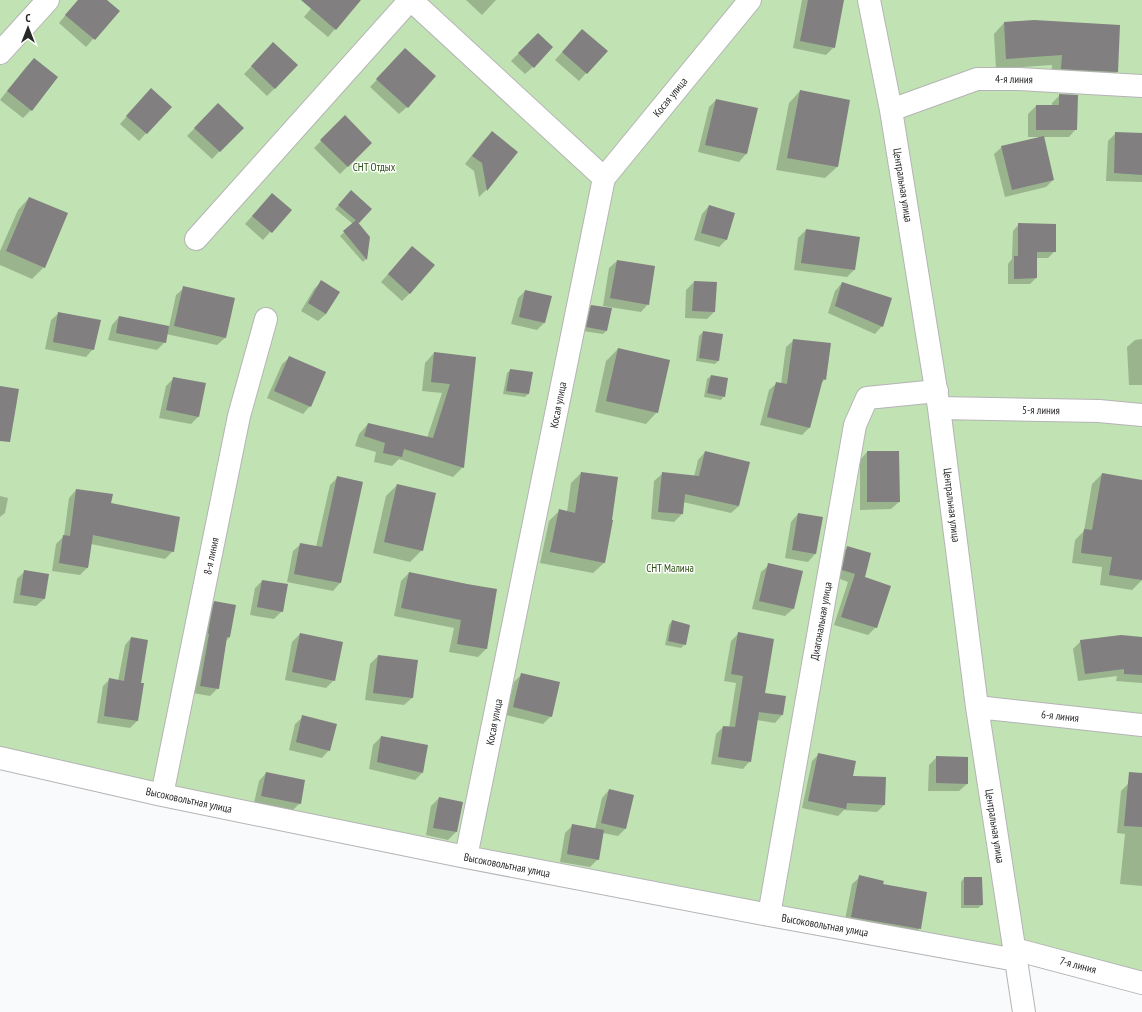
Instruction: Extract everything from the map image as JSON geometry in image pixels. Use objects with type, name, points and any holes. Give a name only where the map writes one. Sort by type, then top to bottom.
[{"type":"street","points":[[0,53],[48,0]]},
{"type":"street","points":[[196,239],[411,0],[604,178]]},
{"type":"street","name":"Косая улица","points":[[466,857],[604,178],[750,0]]},
{"type":"street","name":"Центральная улица","points":[[869,0],[891,110],[938,399],[977,707],[1024,1012]]},
{"type":"street","name":"4-я линия","points":[[891,110],[977,79],[1019,79],[1142,86]]},
{"type":"street","name":"8-я линия","points":[[162,795],[239,416],[266,318]]},
{"type":"street","name":"Диагональная улица","points":[[769,915],[855,425],[867,398],[938,399]]},
{"type":"street","name":"5-я линия","points":[[938,399],[1142,415]]},
{"type":"street","name":"6-я линия","points":[[977,707],[1142,725]]},
{"type":"street","name":"Высоковольтная улица","points":[[0,758],[162,795],[466,857],[769,915],[1015,954]]},
{"type":"street","name":"7-я линия","points":[[1015,954],[1142,983]]},
{"type":"green space","name":"СНТ Малина","points":[[0,0],[1142,0],[1142,983],[1006,958],[0,758]]},
{"type":"building","points":[[78,0],[107,0],[120,11],[95,40],[65,15]]},
{"type":"building","points":[[301,0],[361,0],[336,30]]},
{"type":"building","points":[[808,0],[844,0],[835,48],[800,41]]},
{"type":"building","points":[[1034,20],[1120,25],[1118,72],[1061,69],[1062,55],[1006,59],[1004,22]]},
{"type":"building","points":[[582,29],[608,51],[587,74],[562,52]]},
{"type":"building","points":[[538,33],[553,47],[534,68],[518,53]]},
{"type":"building","points":[[273,42],[298,65],[275,89],[251,66]]},
{"type":"building","points":[[405,48],[436,76],[408,108],[376,79]]},
{"type":"building","points":[[34,58],[58,77],[32,111],[7,91]]},
{"type":"building","points":[[151,88],[172,107],[147,134],[126,116]]},
{"type":"building","points":[[800,90],[850,100],[838,167],[787,158]]},
{"type":"building","points":[[1059,94],[1078,95],[1077,130],[1036,130],[1036,105],[1059,105]]},
{"type":"building","points":[[716,99],[758,108],[747,154],[705,145]]},
{"type":"building","points":[[218,103],[244,128],[220,152],[194,128]]},
{"type":"building","points":[[345,115],[372,143],[348,167],[320,140]]},
{"type":"building","points":[[492,131],[518,152],[487,191],[482,163],[472,156]]},
{"type":"building","points":[[1115,132],[1142,133],[1142,175],[1114,173]]},
{"type":"building","points":[[1044,136],[1054,180],[1012,190],[1001,146]]},
{"type":"building","points":[[351,190],[372,209],[359,223],[338,205]]},
{"type":"building","points":[[272,193],[292,210],[272,233],[252,216]]},
{"type":"building","points":[[29,197],[68,213],[45,268],[6,251]]},
{"type":"building","points":[[709,205],[735,213],[727,240],[701,233]]},
{"type":"building","points":[[356,220],[370,237],[367,260],[343,231]]},
{"type":"building","points":[[1018,223],[1056,224],[1056,252],[1037,252],[1037,278],[1014,279],[1014,256],[1018,256]]},
{"type":"building","points":[[806,229],[860,237],[855,270],[801,263]]},
{"type":"building","points":[[412,246],[435,265],[410,294],[388,274]]},
{"type":"building","points":[[617,260],[655,266],[649,305],[610,298]]},
{"type":"building","points":[[321,280],[340,292],[326,314],[308,303]]},
{"type":"building","points":[[694,281],[717,282],[715,312],[692,311]]},
{"type":"building","points":[[842,282],[892,298],[883,327],[835,306]]},
{"type":"building","points":[[183,286],[235,298],[226,338],[174,326]]},
{"type":"building","points":[[525,290],[552,296],[545,323],[519,317]]},
{"type":"building","points":[[591,305],[612,308],[607,331],[586,327]]},
{"type":"building","points":[[58,312],[101,320],[94,350],[53,342]]},
{"type":"building","points":[[119,316],[169,326],[166,343],[116,333]]},
{"type":"building","points":[[703,331],[723,334],[719,361],[699,358]]},
{"type":"building","points":[[793,339],[831,343],[826,380],[823,379],[810,428],[767,417],[776,382],[787,384]]},
{"type":"building","points":[[618,348],[670,360],[658,413],[606,401]]},
{"type":"building","points":[[434,352],[476,357],[464,468],[404,449],[402,457],[383,453],[385,443],[364,436],[368,423],[433,438],[450,384],[431,382]]},
{"type":"building","points":[[289,356],[326,372],[311,407],[274,391]]},
{"type":"building","points":[[510,369],[533,372],[529,394],[506,391]]},
{"type":"building","points":[[711,375],[728,378],[725,397],[707,393]]},
{"type":"building","points":[[173,377],[206,383],[199,417],[166,410]]},
{"type":"building","points":[[0,386],[19,389],[10,442],[0,441]]},
{"type":"building","points":[[705,451],[750,462],[739,506],[685,494],[683,514],[658,512],[662,472],[699,476]]},
{"type":"building","points":[[867,451],[899,451],[900,502],[867,502]]},
{"type":"building","points":[[581,472],[618,477],[613,520],[605,563],[550,552],[559,509],[575,513]]},
{"type":"building","points":[[1102,473],[1142,480],[1142,580],[1109,575],[1112,557],[1081,553],[1084,529],[1092,530]]},
{"type":"building","points":[[337,476],[363,482],[341,583],[294,574],[300,543],[322,547]]},
{"type":"building","points":[[397,484],[436,493],[423,551],[384,542]]},
{"type":"building","points":[[76,489],[113,494],[111,503],[180,517],[174,552],[93,535],[88,568],[59,563],[63,535],[70,536]]},
{"type":"building","points":[[798,513],[823,517],[816,554],[792,550]]},
{"type":"building","points":[[847,546],[871,553],[865,577],[891,586],[877,628],[841,617],[855,574],[842,570]]},
{"type":"building","points":[[768,563],[803,571],[794,609],[759,601]]},
{"type":"building","points":[[24,570],[49,574],[45,599],[20,595]]},
{"type":"building","points":[[409,572],[497,589],[487,649],[457,644],[461,620],[401,608]]},
{"type":"building","points":[[262,580],[288,584],[283,612],[257,607]]},
{"type":"building","points":[[214,601],[236,605],[230,637],[227,637],[219,689],[200,686]]},
{"type":"building","points":[[672,620],[690,625],[686,645],[668,641]]},
{"type":"building","points":[[738,632],[774,639],[765,693],[786,696],[783,715],[759,712],[751,762],[718,757],[723,726],[735,727],[743,676],[731,674]]},
{"type":"building","points":[[300,633],[343,642],[335,681],[292,672]]},
{"type":"building","points":[[1121,635],[1142,637],[1142,675],[1124,674],[1124,669],[1085,674],[1080,640]]},
{"type":"building","points":[[131,637],[148,640],[141,683],[144,683],[138,721],[104,716],[109,678],[124,681]]},
{"type":"building","points":[[378,655],[418,660],[413,698],[373,693]]},
{"type":"building","points":[[521,673],[560,682],[552,717],[513,707]]},
{"type":"building","points":[[302,715],[337,724],[330,751],[296,742]]},
{"type":"building","points":[[381,736],[428,745],[423,773],[377,762]]},
{"type":"building","points":[[818,753],[856,761],[853,776],[886,777],[885,805],[847,803],[846,809],[808,801]]},
{"type":"building","points":[[936,756],[968,757],[968,784],[936,783]]},
{"type":"building","points":[[266,772],[305,780],[301,804],[261,796]]},
{"type":"building","points":[[1129,772],[1142,773],[1142,827],[1124,826]]},
{"type":"building","points":[[609,789],[634,795],[626,829],[601,823]]},
{"type":"building","points":[[439,797],[463,802],[457,832],[433,828]]},
{"type":"building","points":[[572,824],[604,830],[599,860],[567,854]]},
{"type":"building","points":[[859,875],[884,881],[883,884],[927,892],[921,929],[851,917]]},
{"type":"building","points":[[964,877],[982,877],[983,905],[964,905]]},
{"type":"park label","name":"СНТ Отдых","points":[[374,167]]}]
